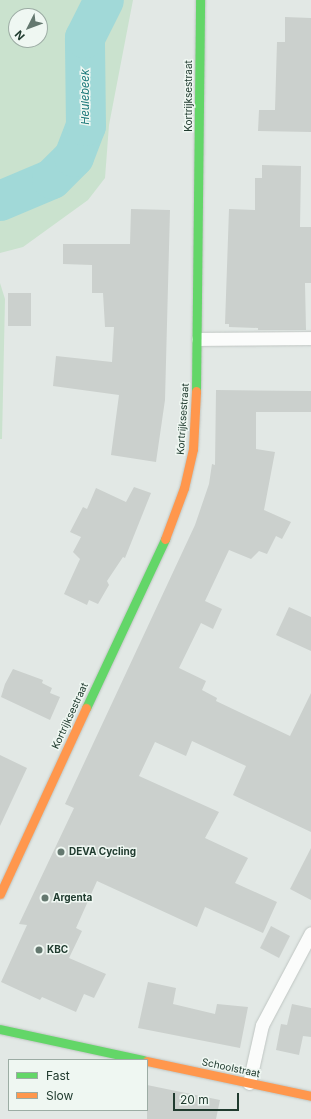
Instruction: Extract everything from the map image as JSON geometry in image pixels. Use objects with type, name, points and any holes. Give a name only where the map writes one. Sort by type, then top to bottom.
[{"type":"street","name":"Kortrijksestraat","points":[[0,894],[175,514],[193,450],[198,339],[200,0]]},
{"type":"street","points":[[0,1029],[138,1059]]},
{"type":"street","name":"Schoolstraat","points":[[148,1061],[311,1096]]},
{"type":"lane","points":[[198,339],[311,338]]},
{"type":"lane","points":[[249,1083],[262,1025],[311,933]]},
{"type":"green space","points":[[0,0],[95,0],[81,35],[82,100],[79,139],[68,156],[55,168],[21,189],[0,195]]},
{"type":"green space","points":[[112,0],[133,0],[109,125],[105,178],[88,200],[23,247],[0,253],[0,207],[23,200],[50,186],[73,172],[84,159],[93,132],[90,49]]},
{"type":"green space","points":[[0,283],[5,299],[2,439],[0,439]]},
{"type":"building","points":[[285,17],[311,18],[311,132],[258,131],[259,110],[275,110],[277,42],[285,42]]},
{"type":"building","points":[[262,165],[301,166],[300,227],[311,227],[311,283],[305,283],[306,330],[258,330],[258,328],[229,327],[229,324],[225,324],[229,209],[255,210],[255,178],[262,178]]},
{"type":"building","points":[[131,209],[170,210],[165,400],[156,462],[111,455],[119,395],[53,386],[56,356],[112,362],[114,327],[105,327],[103,293],[92,293],[92,265],[63,264],[63,244],[130,244]]},
{"type":"building","points":[[8,293],[31,293],[31,326],[8,326]]},
{"type":"building","points":[[216,390],[311,391],[311,412],[256,412],[256,449],[275,452],[264,510],[291,522],[282,539],[276,536],[267,554],[259,551],[251,559],[229,550],[205,601],[222,609],[213,629],[201,623],[179,668],[206,681],[202,690],[217,698],[216,701],[290,736],[311,693],[311,832],[233,795],[246,766],[192,741],[186,756],[155,742],[139,776],[219,812],[205,838],[248,858],[235,883],[277,902],[263,933],[205,907],[197,927],[97,881],[76,928],[82,931],[69,958],[106,974],[94,998],[84,994],[76,1012],[42,997],[40,1000],[1,982],[27,925],[19,924],[74,808],[65,804],[195,525],[209,484],[212,464],[215,465]]},
{"type":"building","points":[[134,487],[151,493],[125,558],[123,557],[107,581],[109,585],[98,604],[89,600],[87,605],[64,594],[80,559],[73,552],[81,537],[70,532],[83,507],[87,509],[96,488],[126,502]]},
{"type":"building","points":[[289,607],[311,617],[311,651],[276,635]]},
{"type":"building","points":[[13,669],[43,680],[42,683],[52,688],[50,693],[60,697],[50,720],[1,697],[5,684]]},
{"type":"building","points":[[0,755],[27,768],[0,826]]},
{"type":"building","points":[[311,848],[311,900],[290,889]]},
{"type":"building","points":[[271,926],[290,936],[279,958],[260,948]]},
{"type":"building","points":[[148,982],[176,988],[173,1004],[215,1014],[217,1004],[248,1007],[240,1048],[138,1028]]},
{"type":"building","points":[[292,1004],[311,1008],[311,1037],[303,1036],[299,1055],[276,1050],[281,1024],[287,1025]]},
{"type":"building","points":[[148,1085],[220,1100],[216,1119],[147,1119]]},
{"type":"waterway","name":"Heulebeek","points":[[0,201],[52,179],[74,157],[86,126],[85,38],[104,0]]},
{"type":"traffic: fast","points":[[196,391],[200,0]]},
{"type":"traffic: fast","points":[[86,708],[165,539]]},
{"type":"traffic: fast","points":[[0,1029],[138,1059]]},
{"type":"traffic: slow","points":[[165,539],[184,488],[193,449],[196,391]]},
{"type":"traffic: slow","points":[[0,894],[86,708]]},
{"type":"traffic: slow","points":[[148,1061],[311,1096]]},
{"type":"place","name":"DEVA Cycling","points":[[61,852]]},
{"type":"place","name":"Argenta","points":[[45,898]]},
{"type":"place","name":"KBC","points":[[39,950]]}]
